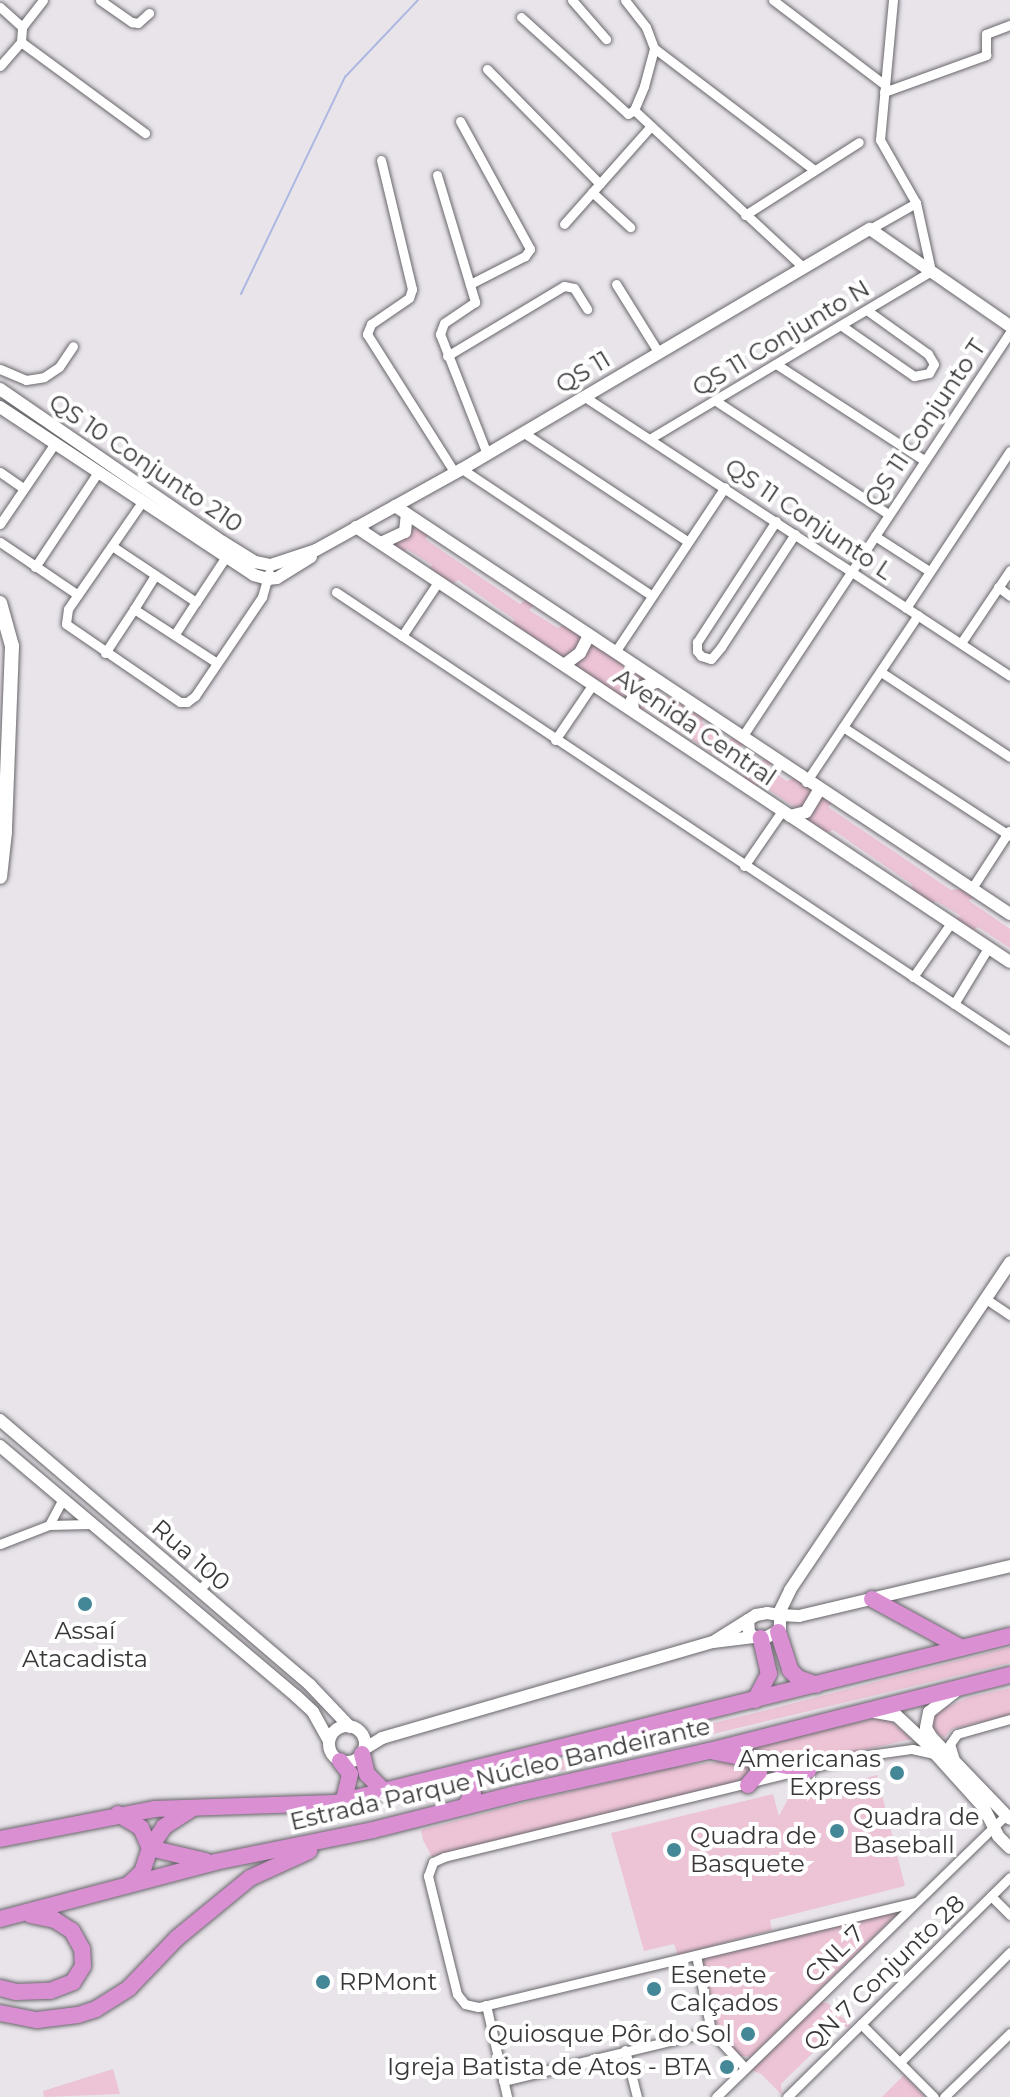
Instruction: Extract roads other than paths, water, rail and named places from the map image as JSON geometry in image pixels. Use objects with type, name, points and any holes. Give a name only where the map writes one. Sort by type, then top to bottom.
[{"type":"highway","points":[[872,1599],[962,1648]]},
{"type":"highway","points":[[780,1622],[790,1670],[798,1678],[817,1685]]},
{"type":"highway","name":"Estrada Parque Núcleo Bandeirante","points":[[5,1837],[118,1813],[198,1805],[340,1802],[1010,1636]]},
{"type":"highway","points":[[755,1700],[769,1674],[757,1637]]},
{"type":"highway","name":"Estrada Parque Núcleo Bandeirante","points":[[0,1919],[215,1862],[373,1830],[515,1794],[709,1751],[1010,1675]]},
{"type":"highway","points":[[363,1747],[367,1774],[385,1792]]},
{"type":"highway","points":[[709,1751],[808,1770]]},
{"type":"highway","points":[[748,1785],[759,1772],[757,1760]]},
{"type":"highway","points":[[340,1761],[350,1774],[340,1802],[347,1805],[464,1779],[471,1782],[474,1790],[465,1807]]},
{"type":"highway","points":[[499,1764],[492,1771],[492,1784],[499,1793],[515,1794]]},
{"type":"highway","points":[[128,1885],[142,1872],[150,1848],[164,1827],[198,1805]]},
{"type":"highway","points":[[118,1813],[141,1828],[150,1848],[174,1856],[215,1862]]},
{"type":"highway","points":[[0,2013],[37,2020],[78,2015],[96,2009],[129,1988],[177,1938],[250,1878],[316,1849],[373,1830]]},
{"type":"highway","points":[[0,1988],[50,1991],[73,1982],[83,1966],[82,1949],[72,1931],[55,1920],[21,1914]]},
{"type":"main road","points":[[0,603],[12,646],[0,877]]},
{"type":"street","points":[[0,66],[21,42],[22,27],[43,0]]},
{"type":"street","points":[[100,0],[136,23],[149,13]]},
{"type":"street","points":[[572,0],[606,39]]},
{"type":"street","points":[[521,17],[624,114],[634,110],[651,70],[654,48],[646,27],[625,0]]},
{"type":"street","points":[[773,0],[885,88]]},
{"type":"street","points":[[893,0],[880,144],[916,203],[931,271]]},
{"type":"street","points":[[0,7],[22,27]]},
{"type":"street","points":[[885,88],[986,55],[986,34],[1010,25]]},
{"type":"street","points":[[21,42],[145,133]]},
{"type":"street","points":[[654,48],[813,169]]},
{"type":"street","points":[[487,69],[600,184]]},
{"type":"street","points":[[634,110],[804,268]]},
{"type":"street","points":[[460,121],[530,249],[525,256],[470,284]]},
{"type":"street","points":[[564,224],[651,126]]},
{"type":"street","points":[[745,215],[859,142]]},
{"type":"street","points":[[381,160],[412,289],[409,298],[371,324],[367,334],[458,471],[651,595]]},
{"type":"street","points":[[437,175],[470,284],[473,305],[441,326],[447,356],[487,454]]},
{"type":"street","points":[[592,192],[630,227]]},
{"type":"street","points":[[916,203],[870,229],[1010,329]]},
{"type":"street","name":"QS 11","points":[[271,565],[316,550],[458,471],[870,229]]},
{"type":"street","name":"QS 11 Conjunto N","points":[[651,438],[931,271]]},
{"type":"street","points":[[616,284],[659,353]]},
{"type":"street","points":[[447,356],[564,286],[574,288],[587,309]]},
{"type":"street","points":[[842,326],[914,376],[929,373],[934,364],[928,354],[868,311]]},
{"type":"street","name":"QS 11 Conjunto T","points":[[742,737],[1010,329]]},
{"type":"street","points":[[0,369],[26,380],[44,377],[59,367],[73,346]]},
{"type":"street","points":[[776,364],[924,460]]},
{"type":"street","name":"QS 10 Conjunto 210","points":[[0,389],[223,542],[255,562],[271,565]]},
{"type":"street","name":"QS 11 Conjunto L","points":[[585,397],[1010,676]]},
{"type":"street","points":[[716,401],[888,514]]},
{"type":"street","name":"QS 10 Conjunto 210","points":[[0,407],[225,558],[268,579]]},
{"type":"street","points":[[524,433],[687,541]]},
{"type":"street","points":[[0,524],[55,443]]},
{"type":"street","points":[[906,608],[1010,451]]},
{"type":"street","points":[[0,472],[23,488]]},
{"type":"street","points":[[35,567],[98,472]]},
{"type":"street","points":[[615,652],[725,487]]},
{"type":"street","points":[[142,502],[68,609],[66,624],[173,698],[184,703],[191,700],[262,597],[271,565]]},
{"type":"street","name":"Avenida Central","points":[[395,506],[806,782],[1010,914]]},
{"type":"street","points":[[381,543],[405,532],[407,514]]},
{"type":"street","points":[[776,521],[697,642],[697,651],[701,656],[711,659],[721,647],[795,534]]},
{"type":"street","name":"Avenida Central","points":[[356,527],[1010,962]]},
{"type":"street","points":[[875,536],[929,571]]},
{"type":"street","points":[[0,542],[78,595]]},
{"type":"street","points":[[112,546],[196,602]]},
{"type":"street","name":"QS 11","points":[[268,579],[304,564],[316,550]]},
{"type":"street","points":[[175,634],[225,558]]},
{"type":"street","points":[[961,643],[1010,570]]},
{"type":"street","points":[[105,653],[155,575]]},
{"type":"street","points":[[402,636],[438,582]]},
{"type":"street","points":[[998,587],[1010,596]]},
{"type":"street","points":[[336,592],[1010,1041]]},
{"type":"street","points":[[134,609],[217,663]]},
{"type":"street","points":[[806,782],[918,615]]},
{"type":"street","points":[[564,665],[580,653],[589,635]]},
{"type":"street","points":[[881,672],[1010,757]]},
{"type":"street","points":[[633,711],[632,700],[639,688],[659,681]]},
{"type":"street","points":[[555,740],[593,684]]},
{"type":"street","points":[[843,727],[1009,832],[972,888]]},
{"type":"street","points":[[744,866],[786,814],[806,812],[819,790]]},
{"type":"street","points":[[913,977],[951,923]]},
{"type":"street","points":[[954,1004],[988,948]]},
{"type":"street","points":[[780,1622],[790,1590],[1010,1262]]},
{"type":"street","points":[[986,1299],[1010,1315]]},
{"type":"street","name":"Rua 100","points":[[0,1420],[310,1685],[350,1727]]},
{"type":"street","name":"Rua 100","points":[[0,1446],[296,1696],[318,1718],[329,1741]]},
{"type":"street","points":[[49,1525],[63,1499]]},
{"type":"street","points":[[0,1544],[49,1525],[90,1524]]},
{"type":"street","points":[[112,1541],[125,1527]]},
{"type":"street","points":[[363,1747],[350,1727],[339,1728],[329,1741],[331,1753],[340,1761],[352,1761],[363,1747],[382,1738],[713,1642],[757,1637],[780,1622],[799,1616],[1010,1566]]},
{"type":"street","points":[[199,1590],[211,1577]]},
{"type":"street","points":[[713,1642],[790,1590]]},
{"type":"street","points":[[754,1617],[780,1622]]},
{"type":"street","points":[[754,1617],[749,1633],[757,1637]]},
{"type":"street","points":[[962,1687],[933,1708],[925,1723],[932,1738],[1008,1817]]},
{"type":"street","points":[[868,1710],[897,1716],[984,1808],[995,1831],[1010,1848]]},
{"type":"street","points":[[956,1763],[950,1744],[957,1734],[1010,1719]]},
{"type":"street","points":[[916,1902],[486,2005],[465,2004],[457,1994],[429,1879],[433,1862],[444,1857],[854,1757],[912,1749],[936,1754]]},
{"type":"street","name":"CNL 7","points":[[716,2097],[979,1838],[995,1831],[1008,1817]]},
{"type":"street","name":"QN 7 Conjunto 28","points":[[787,2097],[1010,1877]]},
{"type":"street","points":[[991,1896],[1010,1915]]},
{"type":"street","points":[[900,2062],[1010,1952]]},
{"type":"street","points":[[696,1955],[711,2031],[745,2068]]},
{"type":"street","points":[[486,2005],[507,2097]]},
{"type":"street","points":[[861,2024],[934,2097]]},
{"type":"street","points":[[503,2081],[711,2031]]},
{"type":"street","points":[[944,2097],[1010,2033]]},
{"type":"street","points":[[625,2050],[637,2097]]},
{"type":"waterway","points":[[241,294],[345,77],[418,0]]},
{"type":"place","name":"Assaí Atacadista","points":[[85,1604]]},
{"type":"place","name":"Americanas Express","points":[[897,1773]]},
{"type":"place","name":"Quadra de Baseball","points":[[837,1831]]},
{"type":"place","name":"Quadra de Basquete","points":[[674,1850]]},
{"type":"place","name":"RPMont","points":[[323,1982]]},
{"type":"place","name":"Esenete Calçados","points":[[654,1989]]},
{"type":"place","name":"Quiosque Pôr do Sol","points":[[748,2034]]},
{"type":"place","name":"Igreja Batista de Atos - BTA","points":[[727,2067]]}]
